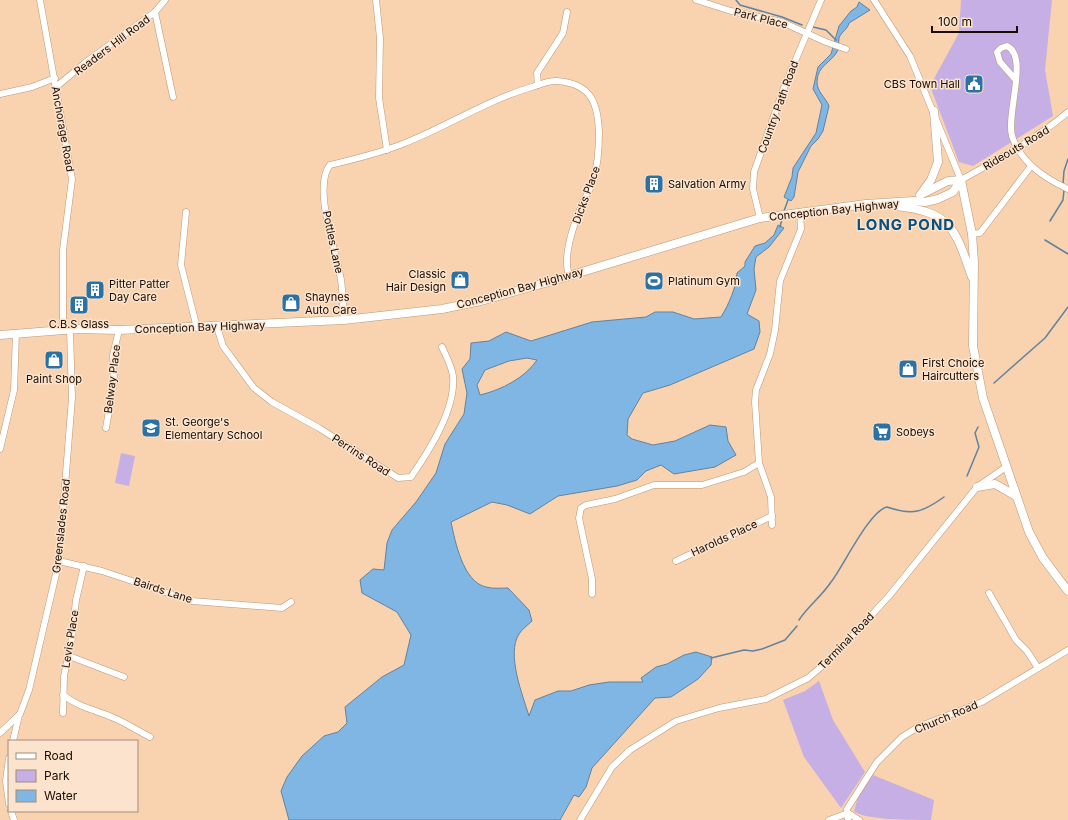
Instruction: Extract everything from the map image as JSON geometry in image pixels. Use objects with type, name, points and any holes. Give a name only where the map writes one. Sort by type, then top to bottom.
[{"type":"main road","points":[[920,195],[936,170],[938,162],[934,111]]},
{"type":"main road","points":[[961,180],[972,234],[974,262],[972,334],[976,364],[987,411],[1016,496],[1035,545],[1068,591]]},
{"type":"main road","name":"Conception Bay Highway","points":[[913,201],[920,195],[948,181],[961,180]]},
{"type":"main road","name":"Conception Bay Highway","points":[[0,335],[66,330],[218,327],[344,320],[405,314],[481,301],[760,218],[874,204],[913,201],[926,202],[938,199],[953,192],[961,180]]},
{"type":"main road","points":[[874,204],[918,209],[945,222],[952,228],[960,241],[973,282]]},
{"type":"main road","points":[[977,487],[995,484],[1016,496]]},
{"type":"street","name":"Anchorage Road","points":[[40,0],[72,178],[63,250],[66,330]]},
{"type":"street","name":"Readers Hill Road","points":[[56,87],[86,62],[155,12],[165,0]]},
{"type":"street","points":[[376,0],[380,38],[379,98],[387,150]]},
{"type":"street","name":"Park Place","points":[[696,0],[731,11],[782,22],[833,45],[844,48]]},
{"type":"street","name":"Country Path Road","points":[[760,218],[753,189],[754,172],[785,85],[821,0]]},
{"type":"street","points":[[874,0],[910,56],[934,111],[961,180]]},
{"type":"street","points":[[155,12],[173,97]]},
{"type":"street","points":[[538,85],[537,73],[563,33],[567,12]]},
{"type":"street","points":[[1015,79],[997,58],[997,52],[1000,48],[1007,46],[1012,48],[1017,58],[1015,79],[1011,119],[1012,135],[1018,148],[1031,166],[1068,189]]},
{"type":"street","points":[[0,94],[32,87],[54,78]]},
{"type":"street","name":"Dicks Place","points":[[330,165],[387,150],[420,137],[483,106],[520,90],[556,81],[574,84],[593,98],[598,111],[599,151],[593,181],[571,236],[566,264],[569,275]]},
{"type":"street","name":"Rideouts Road","points":[[961,180],[1018,148],[1050,127],[1068,112]]},
{"type":"street","name":"Pottles Lane","points":[[330,165],[325,170],[325,210],[341,279],[344,320]]},
{"type":"street","points":[[972,234],[980,233],[1031,166]]},
{"type":"street","points":[[186,212],[181,265],[197,328]]},
{"type":"street","points":[[772,525],[771,497],[759,463],[754,402],[756,390],[770,354],[775,330],[780,281],[801,229],[798,213]]},
{"type":"street","name":"Perrins Road","points":[[218,327],[223,346],[254,388],[272,402],[319,428],[398,478],[411,477],[425,456],[447,412],[453,392],[453,375],[442,347]]},
{"type":"street","name":"Greenslades Road","points":[[0,733],[20,714],[29,690],[59,561],[72,398],[66,330]]},
{"type":"street","name":"Belway Place","points":[[106,428],[114,381],[114,355],[119,330]]},
{"type":"street","points":[[0,449],[14,390],[16,333]]},
{"type":"street","points":[[592,594],[592,578],[579,518],[581,508],[586,505],[615,499],[654,485],[702,485],[744,472],[759,463]]},
{"type":"street","name":"Terminal Road","points":[[580,820],[612,767],[630,750],[676,721],[719,708],[766,699],[808,678],[834,656],[889,596],[977,487],[1006,467]]},
{"type":"street","name":"Harolds Place","points":[[676,560],[772,516]]},
{"type":"street","name":"Bairds Lane","points":[[59,561],[84,566],[131,580],[192,601],[282,608],[291,602]]},
{"type":"street","name":"Levis Place","points":[[63,713],[64,676],[69,656],[76,600],[84,566]]},
{"type":"street","points":[[989,593],[1016,640],[1027,651],[1038,668]]},
{"type":"street","name":"Church Road","points":[[848,813],[847,809],[877,762],[902,736],[918,727],[982,702],[1068,650]]},
{"type":"street","points":[[69,656],[124,677]]},
{"type":"street","points":[[63,695],[94,712],[114,718],[150,737]]},
{"type":"street","points":[[13,740],[20,714]]},
{"type":"street","points":[[8,766],[6,781],[8,796]]},
{"type":"street","points":[[829,820],[848,813]]},
{"type":"street","points":[[848,813],[848,820]]},
{"type":"street","points":[[848,813],[859,820]]},
{"type":"green space","points":[[961,0],[1052,0],[1045,70],[1053,116],[973,166],[959,162],[930,86],[959,33]]},
{"type":"green space","points":[[121,453],[135,456],[129,486],[115,483]]},
{"type":"green space","points":[[819,681],[833,720],[865,772],[841,808],[804,757],[783,700],[805,691]]},
{"type":"green space","points":[[873,775],[934,800],[931,820],[878,818],[859,814],[854,811],[858,797]]},
{"type":"water","points":[[859,2],[870,10],[849,23],[839,38],[838,50],[819,72],[817,86],[829,106],[823,131],[811,146],[798,172],[794,197],[791,201],[784,197],[792,177],[793,168],[816,133],[822,105],[813,89],[818,67],[831,54],[839,26],[851,11],[857,7]]},
{"type":"water","points":[[778,225],[784,228],[769,247],[756,257],[754,269],[756,290],[747,314],[759,321],[760,332],[754,349],[670,385],[643,393],[628,419],[627,435],[632,439],[653,445],[675,441],[710,425],[726,427],[728,441],[736,455],[715,467],[674,474],[661,465],[646,471],[637,480],[617,486],[558,496],[530,514],[507,505],[492,502],[451,522],[461,560],[471,577],[478,584],[486,587],[508,588],[529,610],[532,621],[519,634],[515,642],[514,652],[517,675],[529,716],[535,700],[558,691],[571,691],[589,685],[609,682],[643,682],[641,678],[656,667],[667,664],[684,655],[696,652],[712,657],[711,665],[698,679],[671,697],[655,698],[592,768],[586,787],[579,797],[574,795],[560,820],[289,820],[281,791],[287,777],[302,756],[324,736],[338,732],[347,723],[345,707],[382,677],[404,665],[411,635],[397,612],[362,593],[360,580],[373,569],[384,570],[387,543],[392,530],[416,502],[436,473],[445,444],[464,414],[467,393],[462,369],[470,359],[471,343],[489,341],[506,332],[531,341],[592,322],[646,317],[655,312],[673,312],[694,319],[721,317],[732,296],[737,273],[745,266],[745,262],[755,246],[765,243],[774,235]],"holes":[[[527,358],[537,360],[519,378],[496,390],[480,395],[477,385],[485,370],[509,361]]]},
{"type":"waterway","points":[[736,0],[740,5],[782,17],[802,25]]},
{"type":"waterway","points":[[813,27],[826,30],[836,40]]},
{"type":"waterway","points":[[1063,184],[1064,171],[1068,159]]},
{"type":"waterway","points":[[1050,221],[1063,200],[1064,190]]},
{"type":"waterway","points":[[784,211],[788,200]]},
{"type":"waterway","points":[[780,227],[782,219]]},
{"type":"waterway","points":[[1045,240],[1068,254]]},
{"type":"waterway","points":[[994,383],[1045,338],[1068,307]]},
{"type":"waterway","points":[[967,476],[979,447],[975,433],[978,427]]},
{"type":"waterway","points":[[799,620],[836,575],[872,518],[880,511],[887,507],[896,510],[911,512],[917,511],[930,506],[944,497]]},
{"type":"waterway","points":[[711,658],[744,650],[753,651],[762,649],[785,640],[797,626]]},
{"type":"place","name":"CBS Town Hall","points":[[974,84]]},
{"type":"place","name":"Salvation Army","points":[[654,184]]},
{"type":"place","name":"Classic Hair Design","points":[[460,280]]},
{"type":"place","name":"Platinum Gym","points":[[654,281]]},
{"type":"place","name":"Pitter Patter Day Care","points":[[95,290]]},
{"type":"place","name":"Shaynes Auto Care","points":[[291,303]]},
{"type":"place","name":"C.B.S Glass","points":[[79,305]]},
{"type":"place","name":"Paint Shop","points":[[54,360]]},
{"type":"place","name":"First Choice Haircutters","points":[[908,369]]},
{"type":"place","name":"St. George's Elementary School","points":[[151,428]]},
{"type":"place","name":"Sobeys","points":[[882,432]]},
{"type":"district","name":"LONG POND","points":[[906,225]]}]
